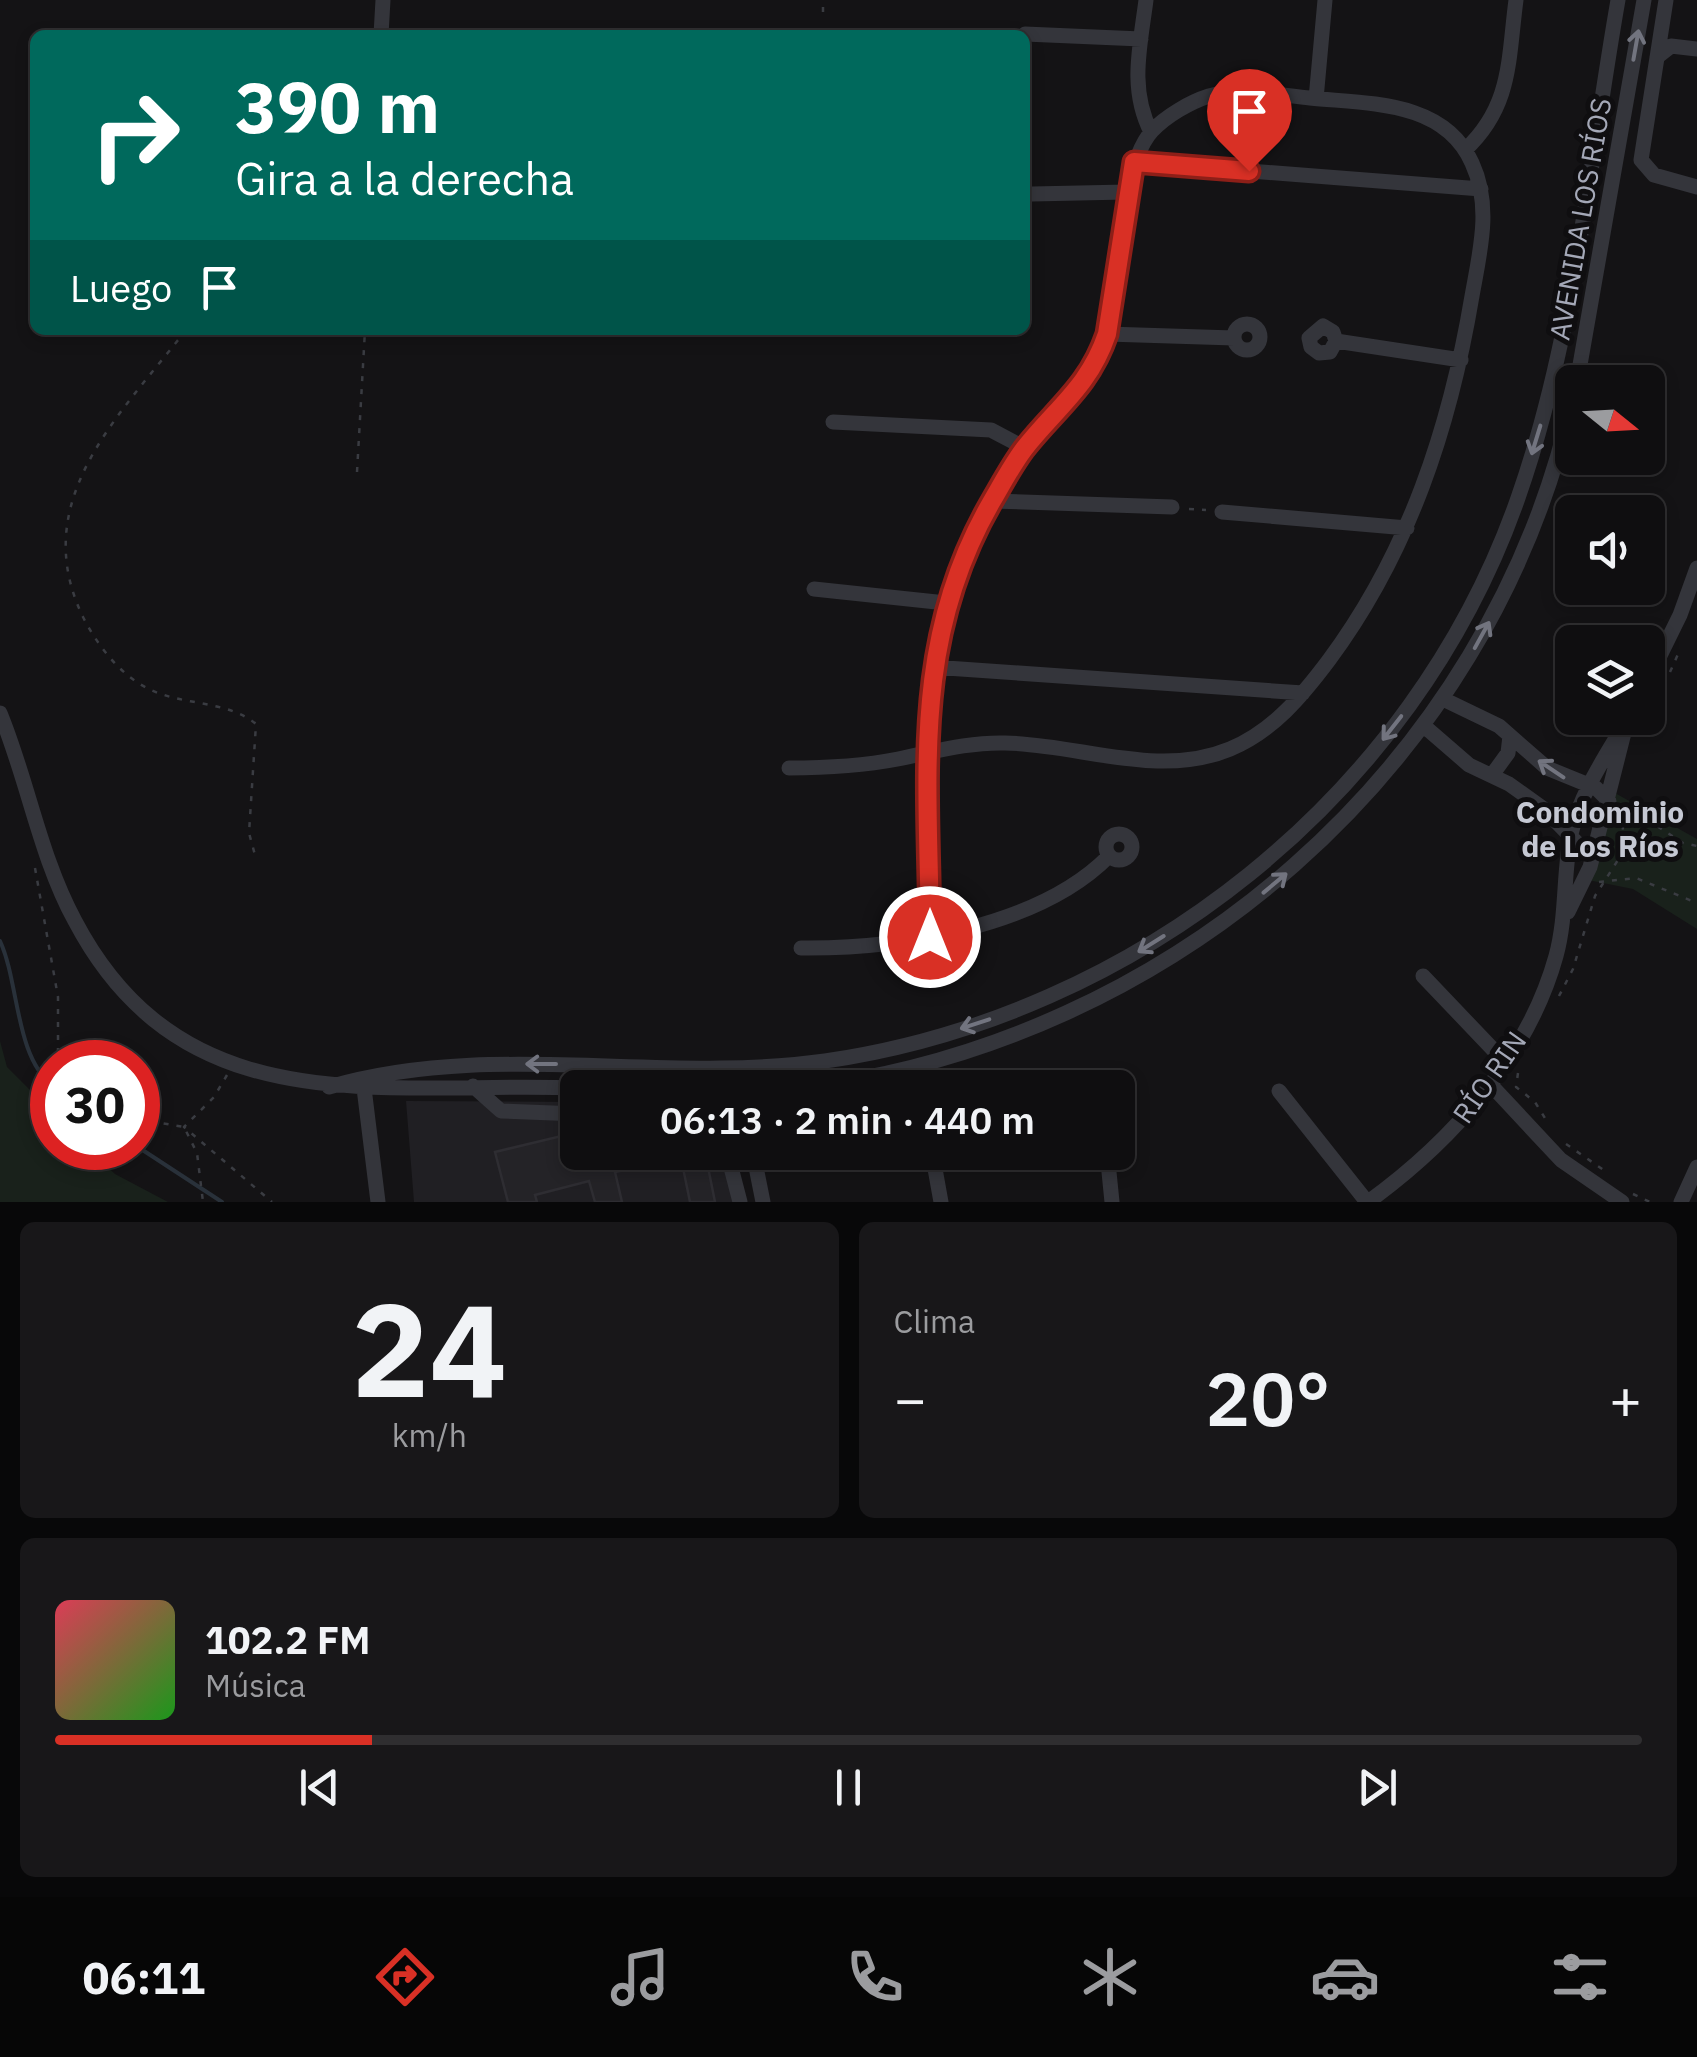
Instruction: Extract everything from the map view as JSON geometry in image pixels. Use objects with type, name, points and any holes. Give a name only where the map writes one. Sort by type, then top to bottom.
[{"type":"street","points":[[380,30],[383,0]]},
{"type":"street","points":[[1146,0],[1136,86],[1140,110],[1151,132]]},
{"type":"street","points":[[1316,99],[1325,0]]},
{"type":"street","points":[[1465,150],[1490,124],[1500,104],[1516,0]]},
{"type":"street","name":"AVENIDA LOS RÍOS","points":[[330,1087],[414,1068],[566,1064],[742,1069],[834,1060],[908,1044],[997,1018],[1066,990],[1154,942],[1214,901],[1280,848],[1354,775],[1405,712],[1454,637],[1510,520],[1550,386],[1618,0]]},
{"type":"street","name":"AVENIDA LOS RÍOS","points":[[1579,365],[1644,0]]},
{"type":"street","points":[[1666,0],[1640,160],[1654,174],[1697,186]]},
{"type":"street","points":[[1030,34],[1141,39]]},
{"type":"street","points":[[1657,57],[1672,46],[1697,49]]},
{"type":"street","points":[[789,768],[877,763],[929,751],[1004,743],[1126,758],[1199,758],[1231,748],[1261,732],[1303,692],[1352,627],[1407,528],[1439,443],[1460,360],[1483,230],[1481,189],[1465,150],[1441,127],[1407,110],[1250,92],[1210,96],[1180,110],[1151,132],[1134,162],[1126,192],[1107,334],[1083,383],[1025,448],[992,501],[946,603],[932,667],[929,751],[930,937]]},
{"type":"street","points":[[1134,162],[1481,189]]},
{"type":"street","points":[[1032,194],[1126,192]]},
{"type":"street","points":[[1584,195],[1600,193],[1609,202]]},
{"type":"street","points":[[1107,334],[1234,338]]},
{"type":"street","points":[[1336,341],[1460,360]]},
{"type":"street","points":[[833,422],[992,430],[1025,448]]},
{"type":"street","points":[[885,1070],[951,1056],[1076,1010],[1138,979],[1240,911],[1308,854],[1370,792],[1443,699],[1491,619],[1523,550],[1555,463]]},
{"type":"street","points":[[992,501],[1172,507]]},
{"type":"street","points":[[1222,512],[1407,528]]},
{"type":"street","points":[[1665,641],[1697,568]]},
{"type":"street","points":[[814,589],[946,603]]},
{"type":"street","points":[[932,667],[1303,692]]},
{"type":"street","points":[[1443,699],[1510,736],[1547,768],[1618,799]]},
{"type":"street","name":"AVENIDA LOS RÍOS","points":[[0,713],[62,893],[86,940],[121,987],[190,1044],[234,1065],[277,1079],[330,1087],[560,1088]]},
{"type":"street","points":[[1424,726],[1468,764],[1544,809],[1571,836],[1595,850]]},
{"type":"street","name":"RÍO RIN","points":[[1564,920],[1571,836],[1586,786],[1617,735]]},
{"type":"street","name":"RÍO RIN","points":[[1368,1202],[1438,1144],[1512,1064],[1544,987],[1564,920],[1618,799],[1625,735]]},
{"type":"street","points":[[1492,776],[1508,752],[1510,736]]},
{"type":"street","points":[[1354,775],[1357,784],[1370,792]]},
{"type":"street","points":[[800,948],[868,947],[930,937],[1036,902],[1086,875],[1109,856]]},
{"type":"street","points":[[1423,976],[1512,1064]]},
{"type":"street","points":[[1066,990],[1076,1010]]},
{"type":"street","points":[[451,1066],[452,1086]]},
{"type":"street","points":[[1490,1084],[1561,1160],[1627,1198]]},
{"type":"street","points":[[474,1086],[500,1111],[560,1113]]},
{"type":"street","points":[[364,1088],[378,1202]]},
{"type":"street","points":[[1279,1090],[1368,1202]]},
{"type":"street","points":[[1681,1202],[1697,1168]]},
{"type":"street","points":[[732,1170],[740,1202]]},
{"type":"street","points":[[757,1170],[762,1202]]},
{"type":"street","points":[[935,1170],[941,1202]]},
{"type":"street","points":[[1109,1170],[1112,1202]]},
{"type":"path","points":[[823,0],[823,12]]},
{"type":"path","points":[[182,335],[82,470],[69,504],[69,588],[91,634],[124,672],[148,689],[192,703],[240,711],[256,724],[249,833],[255,855]]},
{"type":"path","points":[[357,472],[365,335]]},
{"type":"path","points":[[1172,507],[1222,512]]},
{"type":"path","points":[[1618,799],[1683,843],[1697,846]]},
{"type":"path","points":[[1552,1009],[1573,969],[1595,896],[1625,849],[1618,799]]},
{"type":"path","points":[[35,868],[58,997],[58,1040]]},
{"type":"path","points":[[1582,884],[1636,878],[1697,903]]},
{"type":"path","points":[[1512,1064],[1516,1086],[1536,1102],[1551,1127]]},
{"type":"path","points":[[184,1127],[214,1097],[234,1065]]},
{"type":"path","points":[[160,1122],[184,1127],[272,1202]]},
{"type":"path","points":[[184,1127],[197,1153],[204,1202]]},
{"type":"path","points":[[1558,1135],[1611,1176]]},
{"type":"path","points":[[1627,1198],[1650,1202]]},
{"type":"shaded area","name":"Condominio de Los Ríos","points":[[1615,793],[1697,839],[1697,929],[1633,889],[1588,880]]},
{"type":"shaded area","points":[[0,1041],[7,1067],[30,1090],[30,1170],[111,1170],[168,1202],[0,1202]]},
{"type":"shaded area","points":[[406,1101],[560,1102],[560,1170],[727,1170],[735,1202],[414,1202]]},
{"type":"building","points":[[560,1136],[560,1170],[624,1170],[615,1172],[622,1202],[595,1202],[589,1181],[535,1195],[537,1202],[508,1202],[495,1152]]},
{"type":"building","points":[[683,1170],[709,1170],[715,1202],[690,1202]]},
{"type":"waterway","points":[[0,941],[30,1053]]},
{"type":"waterway","points":[[160,1161],[222,1202]]},
{"type":"district","name":"Condominio de Los Ríos","points":[[1600,828]]},
{"type":"route","points":[[930,937],[928,702],[946,603],[979,524],[1010,471],[1025,448],[1063,410],[1098,358],[1107,334],[1126,192],[1134,162],[1249,171]]}]
